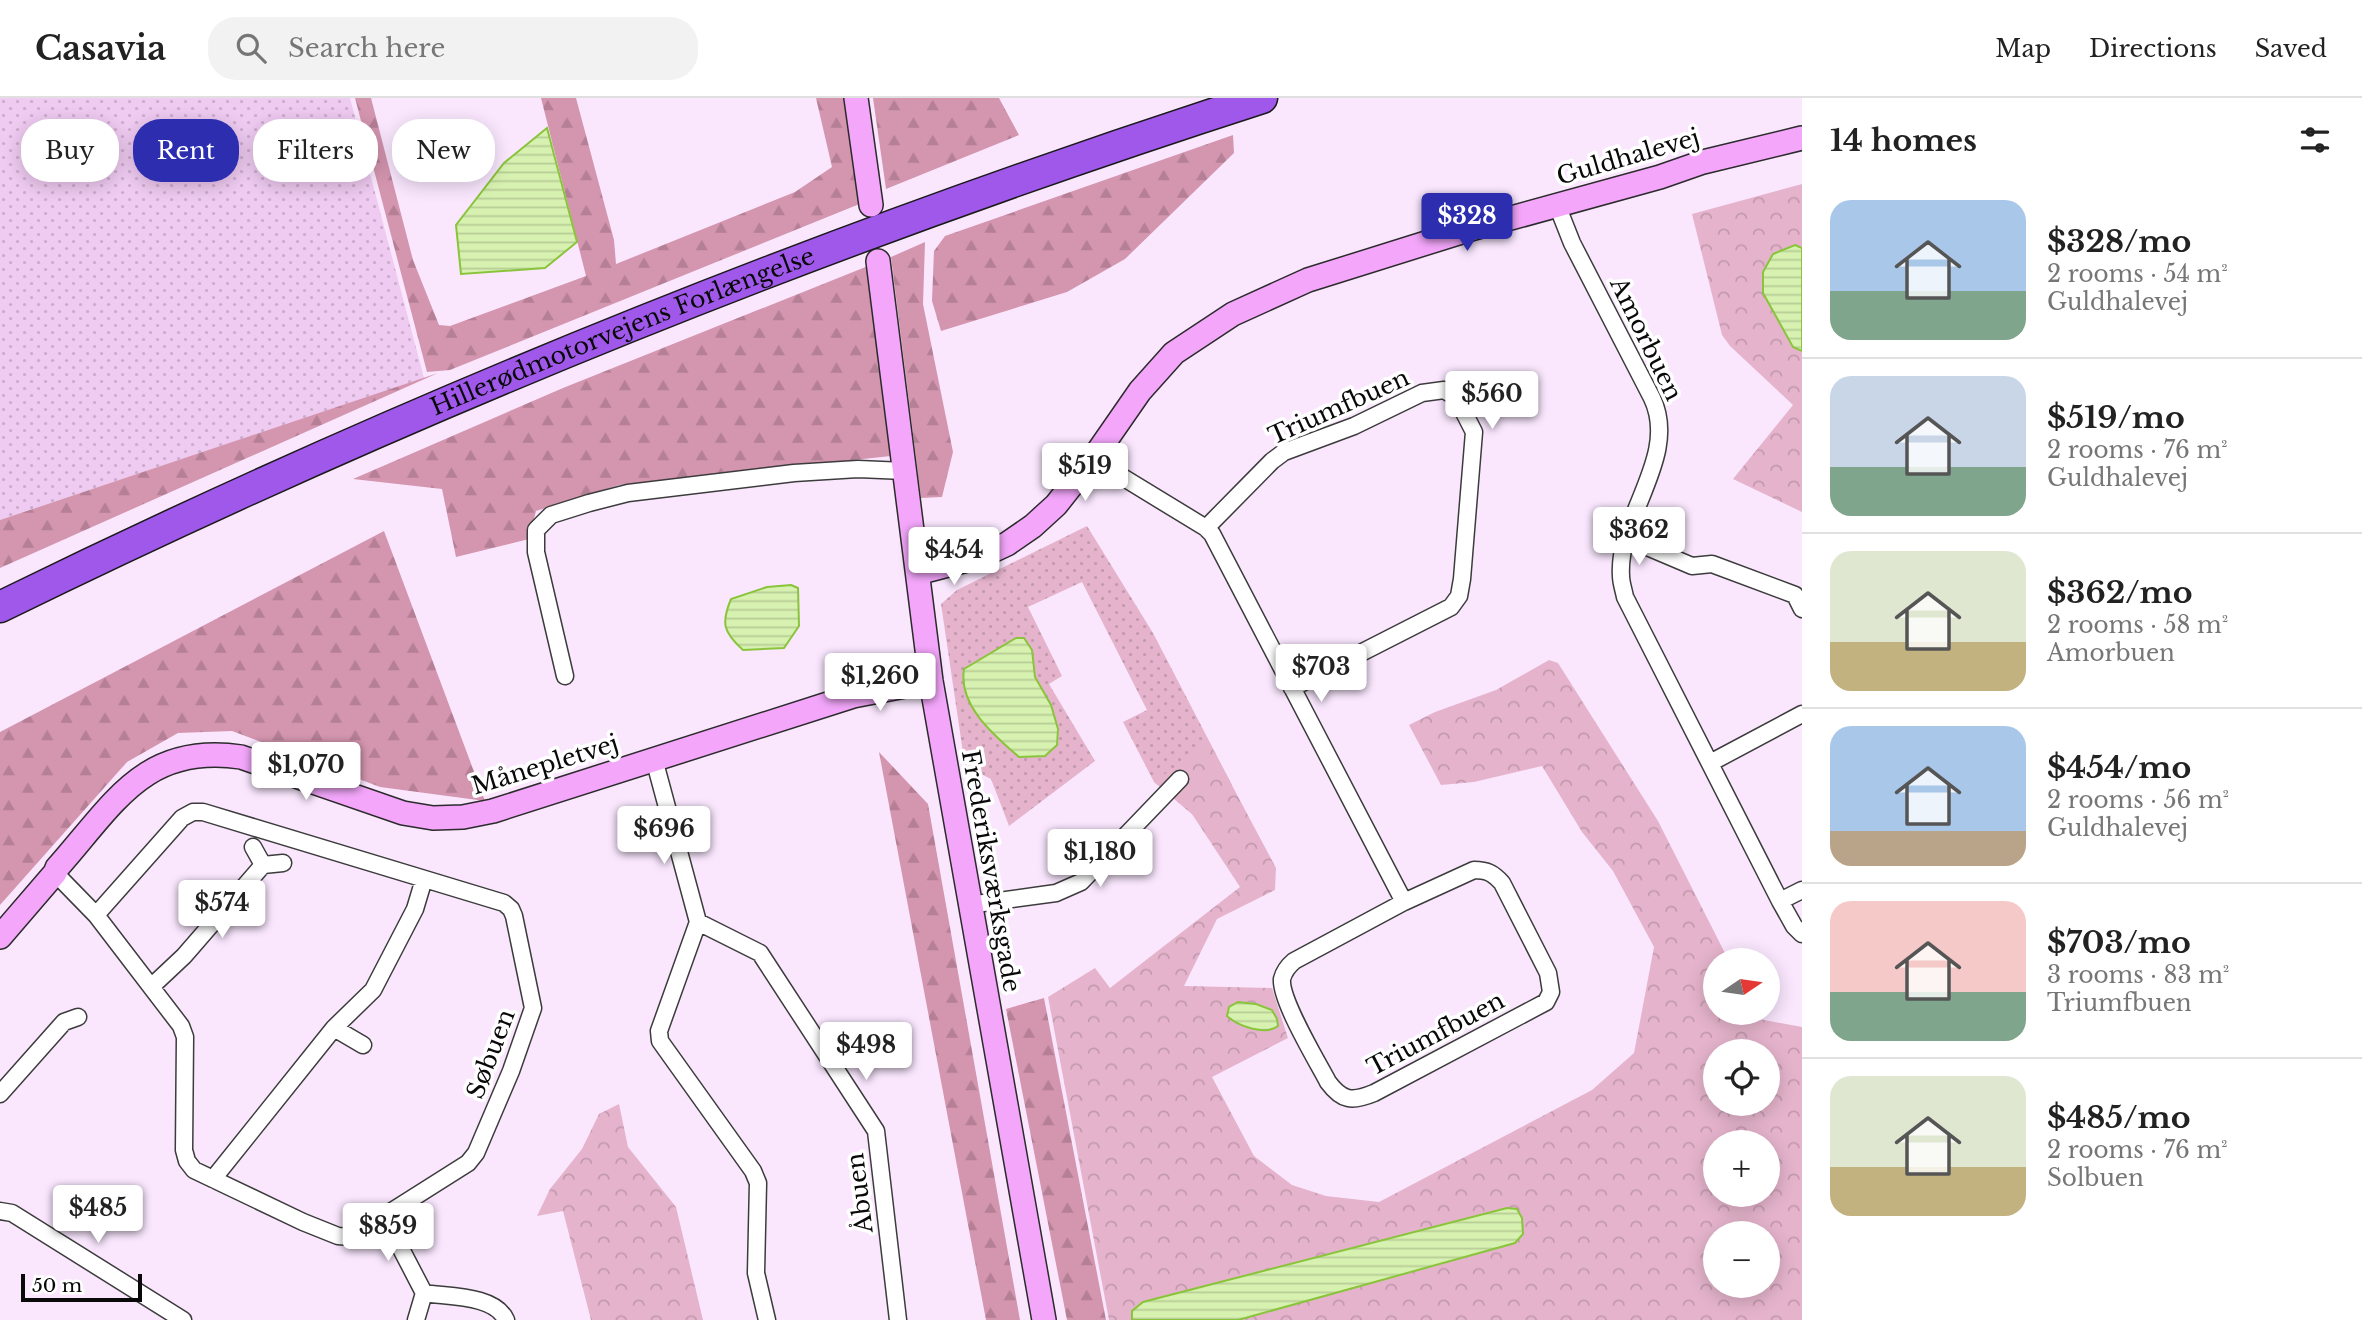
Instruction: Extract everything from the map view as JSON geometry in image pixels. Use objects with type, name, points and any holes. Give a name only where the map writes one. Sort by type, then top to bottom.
[{"type":"highway","name":"Hillerødmotorvejens Forlængelse","points":[[0,607],[146,536],[377,433],[635,324],[855,239],[1117,145],[1262,98]]},
{"type":"highway","points":[[0,626],[93,579],[146,536]]},
{"type":"street","points":[[856,98],[871,205]]},
{"type":"street","name":"Guldhalevej","points":[[918,573],[979,557],[1033,526],[1056,505],[1097,453],[1140,391],[1174,353],[1233,314],[1308,280],[1471,229],[1660,177],[1703,162],[1802,138]]},
{"type":"street","name":"Amorbuen","points":[[1558,205],[1572,243],[1653,398],[1660,420],[1659,447],[1626,538],[1620,578],[1625,597],[1780,901],[1794,926],[1802,934]]},
{"type":"street","name":"Frederiksværksgade","points":[[878,261],[931,681],[1044,1320]]},
{"type":"street","name":"Triumfbuen","points":[[1206,528],[1284,452],[1354,426],[1422,393],[1444,390],[1456,397],[1474,432],[1459,596],[1451,607],[1292,688]]},
{"type":"street","points":[[1097,453],[1111,470],[1206,528],[1216,540],[1404,902]]},
{"type":"street","points":[[565,676],[537,552],[536,530],[551,515],[628,493],[794,473],[858,469],[905,471]]},
{"type":"street","points":[[1626,538],[1692,566],[1712,564],[1794,595],[1802,609]]},
{"type":"street","name":"Månepletvej","points":[[0,937],[130,786],[149,771],[170,760],[193,754],[217,753],[241,757],[402,813],[433,818],[463,817],[493,811],[853,696],[931,681]]},
{"type":"street","points":[[1710,763],[1802,714]]},
{"type":"street","points":[[654,759],[698,922],[659,1031],[660,1041],[753,1171],[758,1183],[756,1273],[767,1320]]},
{"type":"street","points":[[969,905],[1056,893],[1081,882],[1180,779]]},
{"type":"street","name":"Søbuen","points":[[55,873],[96,915],[181,1026],[185,1037],[184,1150],[187,1161],[194,1170],[338,1237],[351,1237],[468,1163],[476,1153],[533,1008],[511,909],[498,901],[203,812],[193,812],[182,818],[96,915]]},
{"type":"street","points":[[253,847],[262,865]]},
{"type":"street","points":[[151,987],[184,956],[262,865],[283,863]]},
{"type":"street","name":"Triumfbuen","points":[[1474,870],[1494,874],[1502,883],[1548,972],[1551,992],[1546,1002],[1374,1093],[1362,1098],[1343,1097],[1337,1094],[1328,1082],[1284,996],[1283,977],[1294,961],[1404,902],[1474,870]]},
{"type":"street","points":[[213,1179],[334,1028],[373,990],[415,909],[424,879]]},
{"type":"street","points":[[1780,901],[1802,890]]},
{"type":"street","name":"Åbuen","points":[[698,922],[760,953],[876,1131],[898,1320]]},
{"type":"street","points":[[0,1094],[64,1022],[78,1017]]},
{"type":"street","points":[[334,1028],[363,1045]]},
{"type":"street","points":[[0,1211],[12,1213],[183,1320]]},
{"type":"street","points":[[384,1216],[424,1293],[416,1320]]},
{"type":"street","points":[[424,1293],[488,1302],[503,1313],[506,1320]]},
{"type":"shaded area","points":[[0,98],[350,98],[356,119],[253,119],[253,182],[372,182],[424,378],[0,520]]},
{"type":"shaded area","points":[[547,128],[577,242],[545,268],[461,274],[456,225],[489,182],[495,182],[495,175],[504,163]]},
{"type":"shaded area","points":[[1795,245],[1802,248],[1802,351],[1793,347],[1763,293],[1763,272],[1773,254]]},
{"type":"shaded area","points":[[791,585],[798,588],[799,626],[784,648],[743,650],[731,638],[726,627],[726,615],[731,599],[767,587]]},
{"type":"shaded area","points":[[1016,638],[1024,638],[1032,650],[1035,677],[1051,705],[1058,729],[1057,745],[1045,756],[1019,757],[999,740],[972,708],[964,683],[964,669]]},
{"type":"shaded area","points":[[1238,1002],[1256,1004],[1272,1010],[1278,1026],[1259,1030],[1232,1020],[1227,1016],[1229,1007]]},
{"type":"shaded area","points":[[1507,1208],[1517,1209],[1522,1218],[1523,1234],[1515,1243],[1238,1320],[1132,1320],[1132,1311],[1143,1302]]},
{"type":"green space","points":[[355,98],[371,98],[376,119],[361,119]]},
{"type":"green space","points":[[541,98],[576,98],[614,240],[616,264],[795,192],[832,167],[816,98],[847,98],[862,203],[450,370],[427,372],[377,182],[378,125],[413,260],[439,325],[450,326],[586,276]]},
{"type":"green space","points":[[873,98],[999,98],[1019,135],[886,189]]},
{"type":"green space","points":[[1233,135],[1234,153],[1125,259],[1067,292],[941,331],[932,301],[934,251],[945,236]]},
{"type":"green space","points":[[1802,184],[1802,512],[1733,479],[1793,405],[1730,346],[1722,335],[1692,214]]},
{"type":"green space","points":[[925,242],[923,304],[953,452],[942,497],[921,498],[891,257]]},
{"type":"green space","points":[[873,264],[891,456],[619,485],[536,511],[529,539],[456,557],[442,489],[353,479],[563,388]]},
{"type":"green space","points":[[438,373],[0,568],[0,520]]},
{"type":"green space","points":[[1087,526],[1153,633],[1232,785],[1193,815],[1154,782],[1123,722],[1147,710],[1082,582],[1028,607],[1062,676],[1049,684],[1095,761],[1009,826],[991,779],[965,766],[941,604],[957,590]]},
{"type":"green space","points":[[384,531],[485,801],[380,787],[232,731],[178,733],[127,762],[0,905],[0,732]]},
{"type":"green space","points":[[1549,660],[1558,663],[1658,821],[1722,948],[1703,948],[1703,1026],[1780,1026],[1780,1023],[1802,1027],[1802,1320],[1109,1320],[1048,997],[1095,968],[1110,988],[1240,887],[1190,811],[1154,782],[1209,742],[1276,868],[1275,890],[1217,919],[1184,986],[1272,988],[1288,1038],[1212,1077],[1254,1156],[1292,1185],[1326,1196],[1379,1202],[1592,1090],[1634,1053],[1654,947],[1613,871],[1582,832],[1542,766],[1474,782],[1441,785],[1409,725],[1435,712],[1496,690]]},
{"type":"green space","points":[[879,752],[928,804],[1020,1320],[986,1320]]},
{"type":"green space","points":[[1044,998],[1106,1320],[1067,1320],[1006,1009]]},
{"type":"green space","points":[[619,1104],[628,1147],[676,1207],[703,1320],[591,1320],[563,1211],[537,1216],[550,1189],[582,1149],[599,1114]]}]
